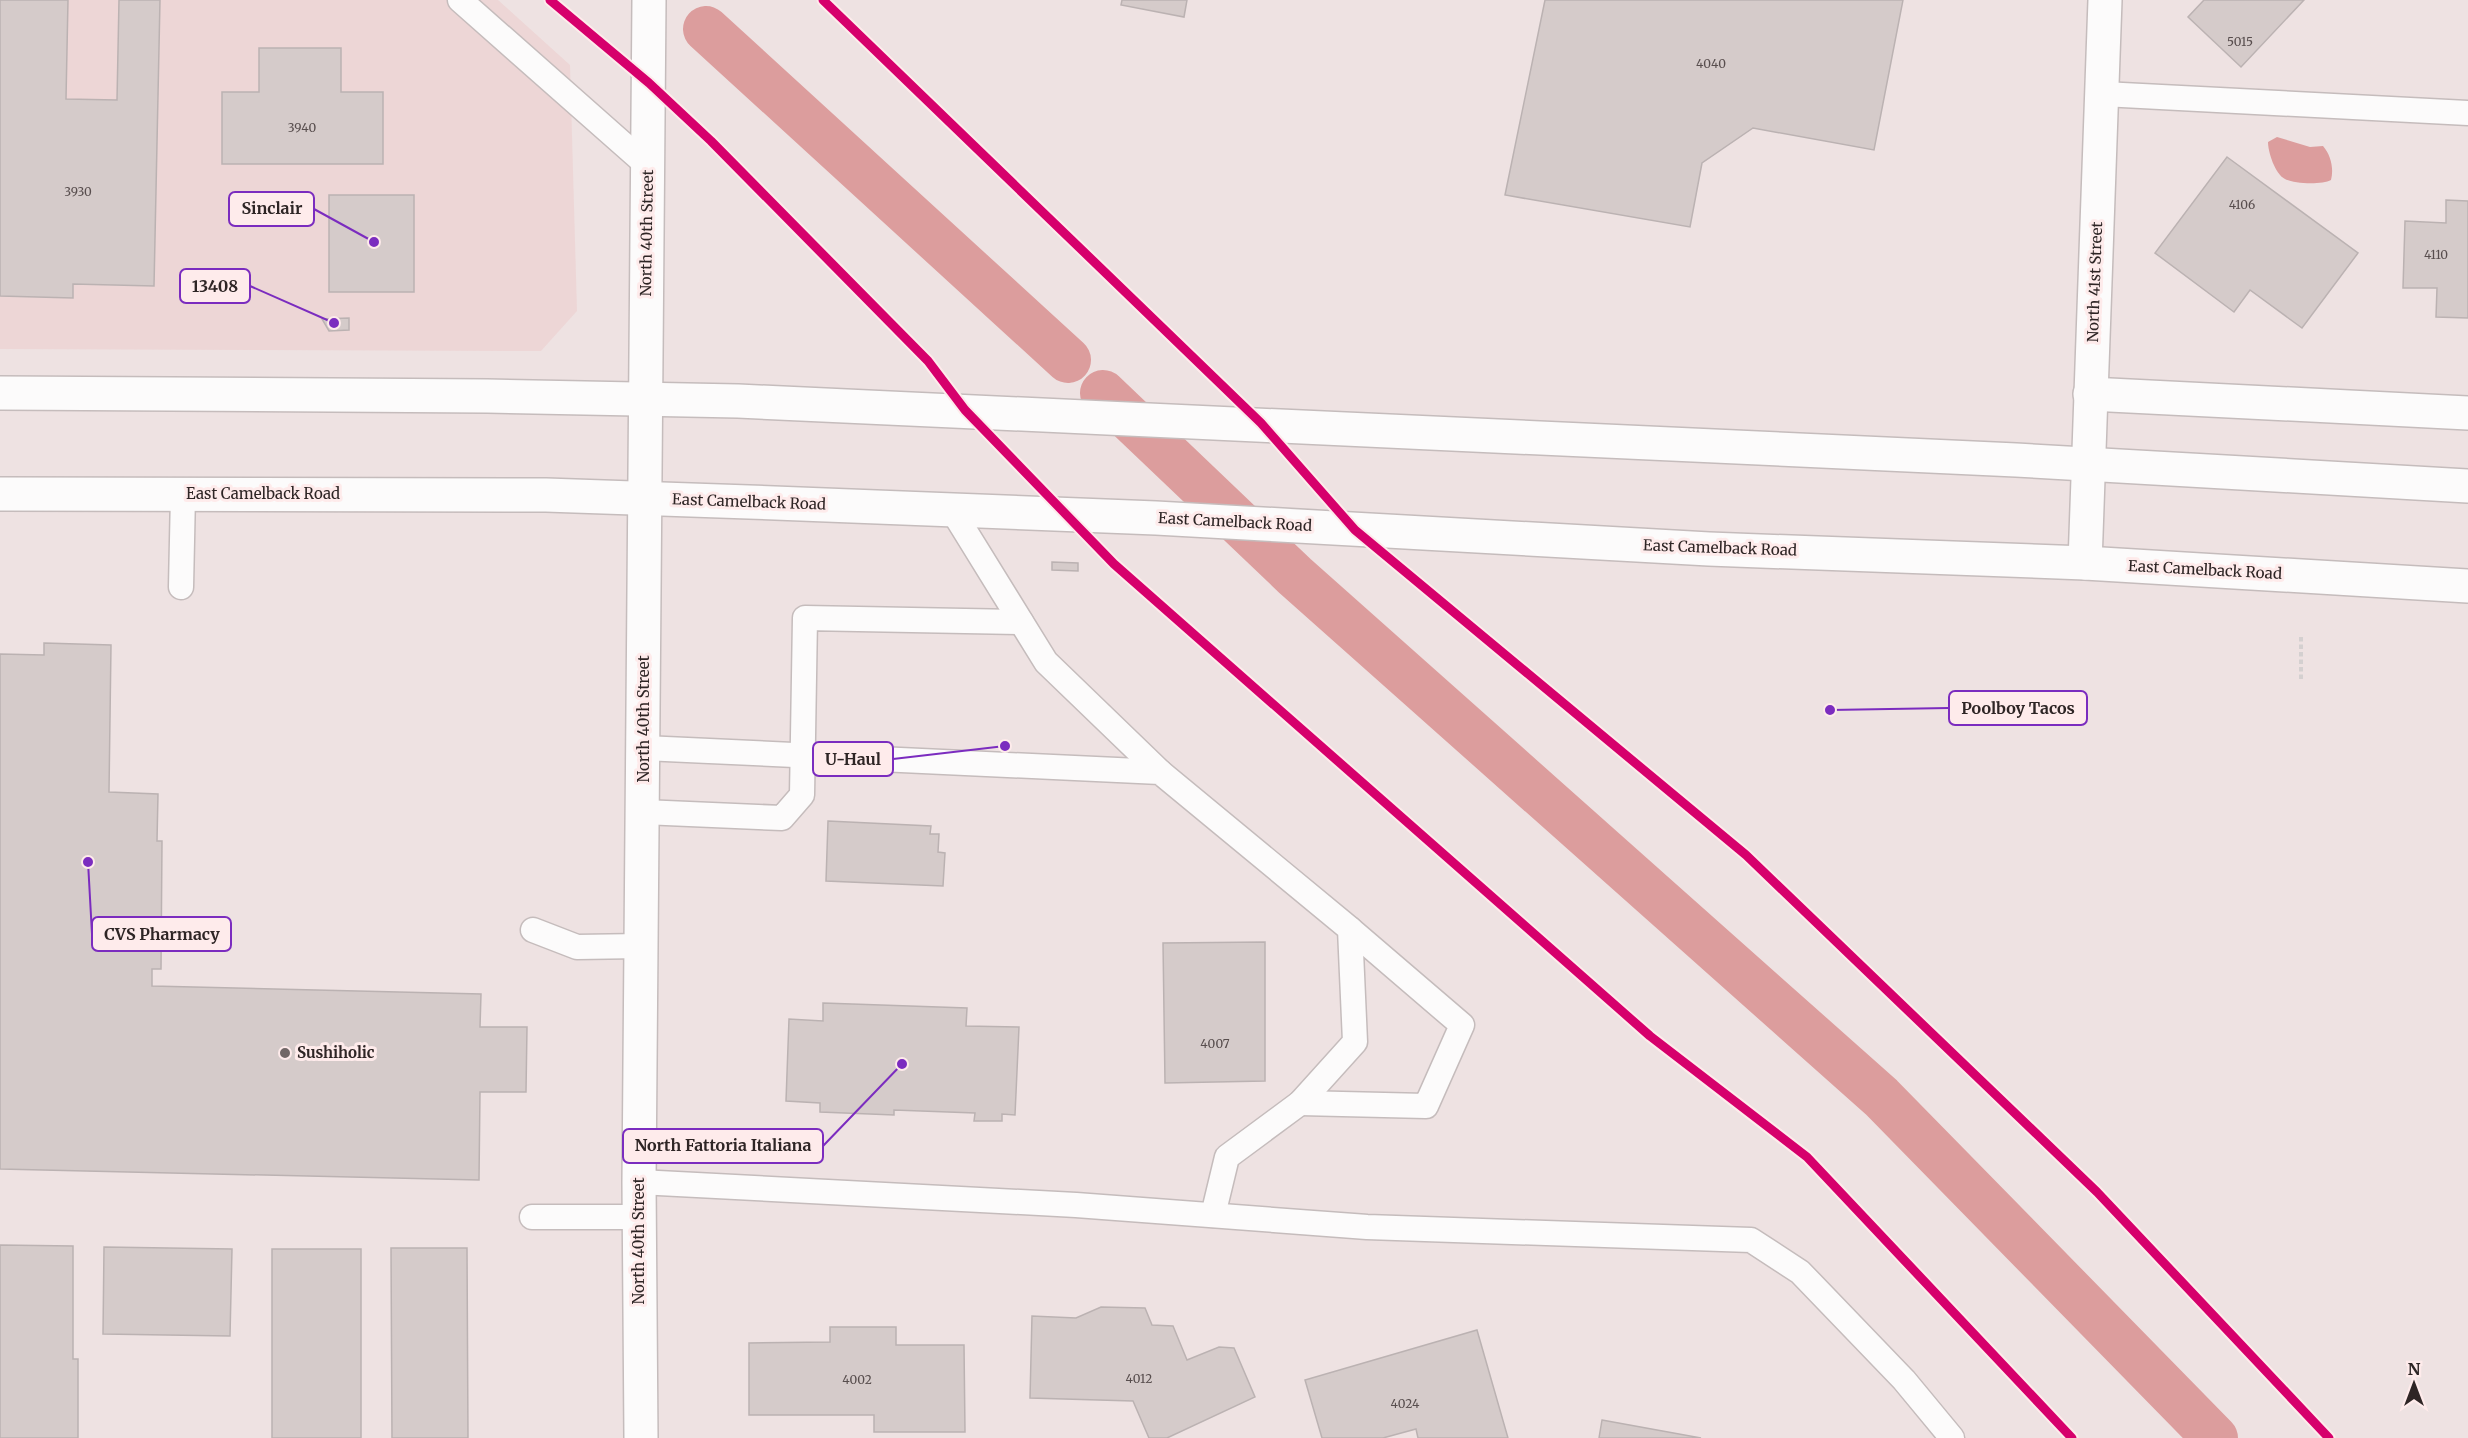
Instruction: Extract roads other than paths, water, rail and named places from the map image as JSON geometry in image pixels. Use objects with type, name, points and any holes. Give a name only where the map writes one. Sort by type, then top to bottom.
[{"type":"main road","name":"North 40th Street","points":[[641,1438],[639,1182],[649,0]]},
{"type":"main road","name":"North 41st Street","points":[[2085,563],[2105,0]]},
{"type":"main road","points":[[0,393],[645,399],[1034,413],[2088,463],[2468,486]]},
{"type":"main road","points":[[2090,394],[2468,412]]},
{"type":"main road","name":"East Camelback Road","points":[[0,494],[546,495],[646,498],[1156,518],[1709,549],[2085,563],[2468,586]]},
{"type":"lane","points":[[460,0],[648,166]]},
{"type":"lane","points":[[2103,94],[2468,113]]},
{"type":"lane","points":[[181,587],[183,494]]},
{"type":"lane","points":[[952,510],[1046,662],[1160,772],[1462,1025],[1426,1106],[1300,1103]]},
{"type":"lane","points":[[643,812],[782,818],[802,795],[805,618],[1021,622]]},
{"type":"lane","points":[[644,748],[1160,772]]},
{"type":"lane","points":[[1213,1215],[1227,1157],[1300,1103],[1355,1042],[1350,929]]},
{"type":"lane","points":[[533,930],[577,947],[641,946]]},
{"type":"lane","points":[[639,1182],[1076,1205],[1367,1227],[1750,1240],[1800,1272],[1904,1380],[1952,1438]]},
{"type":"lane","points":[[532,1217],[639,1217]]},
{"type":"waterway","points":[[706,29],[1068,360]]},
{"type":"waterway","points":[[1103,393],[1295,576],[1881,1097],[2215,1438]]},
{"type":"place","name":"Sinclair","points":[[374,242]]},
{"type":"place","name":"13408","points":[[334,323]]},
{"type":"place","name":"Poolboy Tacos","points":[[1830,710]]},
{"type":"place","name":"U-Haul","points":[[1005,746]]},
{"type":"place","name":"CVS Pharmacy","points":[[88,862]]},
{"type":"place","name":"Sushiholic","points":[[285,1053]]},
{"type":"place","name":"North Fattoria Italiana","points":[[902,1064]]}]
